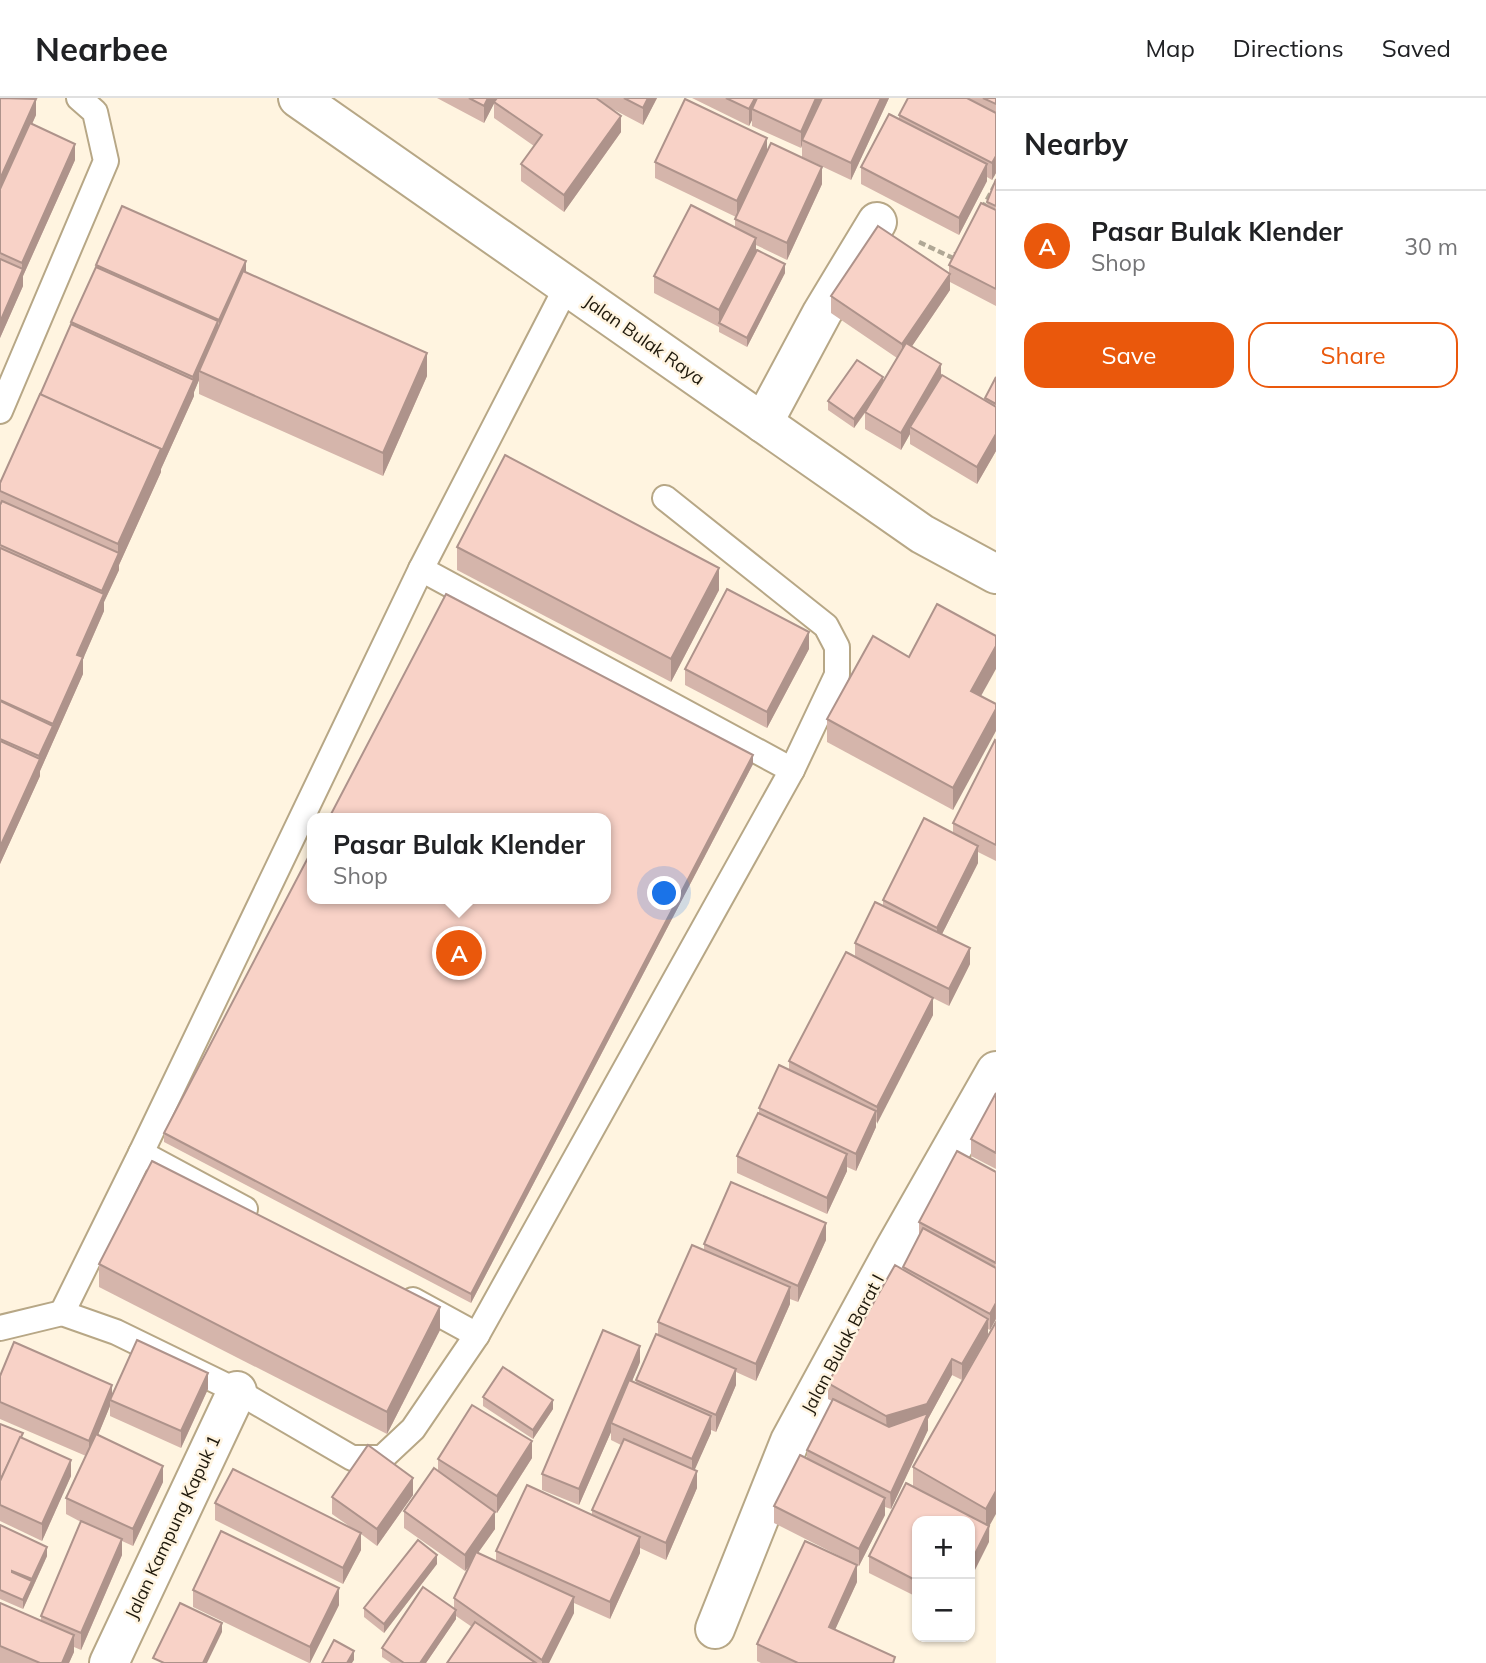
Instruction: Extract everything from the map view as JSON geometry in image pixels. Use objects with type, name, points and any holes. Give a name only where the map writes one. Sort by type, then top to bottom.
[{"type":"street","name":"Jalan Bulak Raya","points":[[298,98],[922,534],[996,574]]},
{"type":"street","points":[[763,423],[822,313],[877,222]]},
{"type":"street","name":"Jalan Bulak Barat I","points":[[715,1629],[790,1441],[996,1071]]},
{"type":"street","name":"Jalan Kampung Kapuk 1","points":[[109,1663],[237,1391]]},
{"type":"lane","points":[[0,411],[106,161],[95,112],[79,98]]},
{"type":"lane","points":[[62,1313],[421,569],[567,286]]},
{"type":"lane","points":[[0,1328],[62,1313],[116,1332],[237,1391],[352,1458],[382,1458],[413,1429],[477,1335],[792,770],[837,675],[836,647],[826,626],[665,498]]},
{"type":"lane","points":[[421,569],[792,770]]},
{"type":"lane","points":[[141,1153],[261,1218]]},
{"type":"lane","points":[[393,1290],[477,1335]]},
{"type":"path","points":[[979,215],[996,183]]},
{"type":"path","points":[[877,222],[953,258],[960,247]]},
{"type":"building","points":[[0,98],[36,99],[0,179]]},
{"type":"building","points":[[469,98],[488,98],[484,106]]},
{"type":"building","points":[[497,98],[596,98],[621,116],[564,195],[521,164],[542,135],[494,102]]},
{"type":"building","points":[[624,98],[648,98],[643,108]]},
{"type":"building","points":[[726,98],[755,98],[749,109]]},
{"type":"building","points":[[757,98],[816,98],[801,132],[752,109]]},
{"type":"building","points":[[822,98],[881,98],[851,163],[802,140]]},
{"type":"building","points":[[908,98],[967,98],[996,113],[996,156],[992,163],[899,115]]},
{"type":"building","points":[[983,98],[996,98],[996,104]]},
{"type":"building","points":[[685,99],[767,138],[737,201],[655,162]]},
{"type":"building","points":[[889,114],[987,164],[959,218],[861,167]]},
{"type":"building","points":[[30,123],[75,144],[22,263],[0,253],[0,189]]},
{"type":"building","points":[[771,143],[822,167],[787,243],[735,219]]},
{"type":"building","points":[[996,179],[996,206],[987,202]]},
{"type":"building","points":[[981,203],[996,210],[996,289],[949,265]]},
{"type":"building","points":[[691,205],[756,238],[719,310],[654,276]]},
{"type":"building","points":[[122,206],[246,261],[219,320],[96,265]]},
{"type":"building","points":[[878,226],[950,274],[902,344],[831,296]]},
{"type":"building","points":[[757,250],[785,264],[747,338],[719,323]]},
{"type":"building","points":[[0,259],[23,269],[0,322]]},
{"type":"building","points":[[96,267],[218,321],[193,377],[71,322]]},
{"type":"building","points":[[243,271],[427,353],[383,453],[199,371]]},
{"type":"building","points":[[71,324],[194,380],[161,453],[161,449],[40,395]]},
{"type":"building","points":[[906,343],[941,364],[901,433],[865,412]]},
{"type":"building","points":[[857,360],[883,377],[854,419],[828,401]]},
{"type":"building","points":[[942,375],[996,407],[996,434],[977,467],[910,427]]},
{"type":"building","points":[[996,377],[996,404],[985,398]]},
{"type":"building","points":[[40,394],[161,449],[118,544],[0,491],[0,483]]},
{"type":"building","points":[[505,455],[719,568],[671,659],[457,547]]},
{"type":"building","points":[[2,501],[119,553],[102,591],[0,545]]},
{"type":"building","points":[[0,548],[104,594],[77,655],[83,657],[53,724],[0,700]]},
{"type":"building","points":[[727,589],[809,632],[767,712],[685,669]]},
{"type":"building","points":[[446,594],[753,755],[471,1294],[164,1133],[307,860],[307,904],[611,904],[611,813],[332,813]]},
{"type":"building","points":[[937,604],[996,636],[996,646],[971,691],[996,704],[996,709],[953,788],[827,719],[873,636],[909,657]]},
{"type":"building","points":[[0,701],[53,726],[39,756],[0,739]]},
{"type":"building","points":[[0,741],[40,759],[0,847]]},
{"type":"building","points":[[996,741],[996,845],[953,823]]},
{"type":"building","points":[[924,818],[978,846],[937,928],[883,900]]},
{"type":"building","points":[[875,902],[970,948],[949,989],[855,943]]},
{"type":"building","points":[[846,952],[933,998],[877,1107],[789,1061]]},
{"type":"building","points":[[779,1065],[876,1111],[856,1154],[759,1108]]},
{"type":"building","points":[[996,1093],[996,1153],[971,1139]]},
{"type":"building","points":[[758,1113],[847,1154],[827,1198],[737,1156]]},
{"type":"building","points":[[957,1151],[996,1172],[996,1263],[919,1222]]},
{"type":"building","points":[[152,1161],[440,1307],[387,1412],[99,1264]]},
{"type":"building","points":[[731,1182],[826,1223],[798,1286],[704,1244]]},
{"type":"building","points":[[923,1228],[996,1268],[996,1303],[990,1314],[903,1267]]},
{"type":"building","points":[[692,1245],[790,1287],[756,1364],[658,1322]]},
{"type":"building","points":[[895,1265],[988,1319],[962,1364],[952,1359],[927,1404],[886,1416],[828,1383]]},
{"type":"building","points":[[996,1322],[996,1491],[986,1509],[913,1467]]},
{"type":"building","points":[[603,1330],[640,1346],[579,1489],[542,1474]]},
{"type":"building","points":[[656,1334],[736,1369],[716,1415],[636,1380]]},
{"type":"building","points":[[137,1340],[208,1373],[181,1431],[110,1400]]},
{"type":"building","points":[[14,1342],[112,1385],[89,1441],[0,1402],[0,1376]]},
{"type":"building","points":[[503,1367],[553,1400],[533,1430],[483,1397]]},
{"type":"building","points":[[629,1380],[711,1416],[692,1459],[611,1423]]},
{"type":"building","points":[[833,1399],[889,1427],[928,1413],[891,1493],[807,1450]]},
{"type":"building","points":[[472,1405],[532,1441],[497,1496],[438,1459]]},
{"type":"building","points":[[0,1424],[23,1433],[0,1481]]},
{"type":"building","points":[[96,1434],[163,1466],[133,1529],[66,1498]]},
{"type":"building","points":[[20,1437],[71,1460],[42,1524],[0,1505],[0,1481]]},
{"type":"building","points":[[624,1439],[697,1471],[666,1543],[592,1510]]},
{"type":"building","points":[[368,1445],[413,1478],[377,1529],[332,1497]]},
{"type":"building","points":[[800,1455],[885,1498],[859,1549],[774,1506]]},
{"type":"building","points":[[434,1468],[495,1512],[465,1555],[404,1511]]},
{"type":"building","points":[[233,1469],[361,1533],[343,1568],[215,1503]]},
{"type":"building","points":[[906,1483],[970,1516],[912,1516],[912,1578],[869,1556]]},
{"type":"building","points":[[527,1485],[640,1537],[610,1602],[496,1551]]},
{"type":"building","points":[[975,1519],[989,1526],[975,1554]]},
{"type":"building","points":[[81,1521],[122,1539],[81,1633],[41,1616]]},
{"type":"building","points":[[0,1525],[47,1547],[32,1579],[12,1571],[32,1581],[23,1600],[0,1590]]},
{"type":"building","points":[[221,1531],[339,1588],[310,1647],[193,1590]]},
{"type":"building","points":[[418,1540],[437,1555],[384,1624],[364,1608]]},
{"type":"building","points":[[805,1541],[857,1565],[829,1627],[895,1657],[893,1663],[798,1663],[757,1644]]},
{"type":"building","points":[[476,1552],[574,1597],[542,1660],[454,1598]]},
{"type":"building","points":[[423,1587],[456,1610],[420,1663],[404,1663],[382,1648]]},
{"type":"building","points":[[0,1603],[74,1635],[62,1663],[40,1663],[0,1646]]},
{"type":"building","points":[[180,1603],[222,1623],[203,1663],[164,1663],[153,1658]]},
{"type":"building","points":[[475,1622],[536,1663],[447,1663]]},
{"type":"building","points":[[334,1640],[354,1651],[347,1663],[322,1663]]},
{"type":"place","name":"Pasar Bulak Klender","points":[[459,953]]}]
